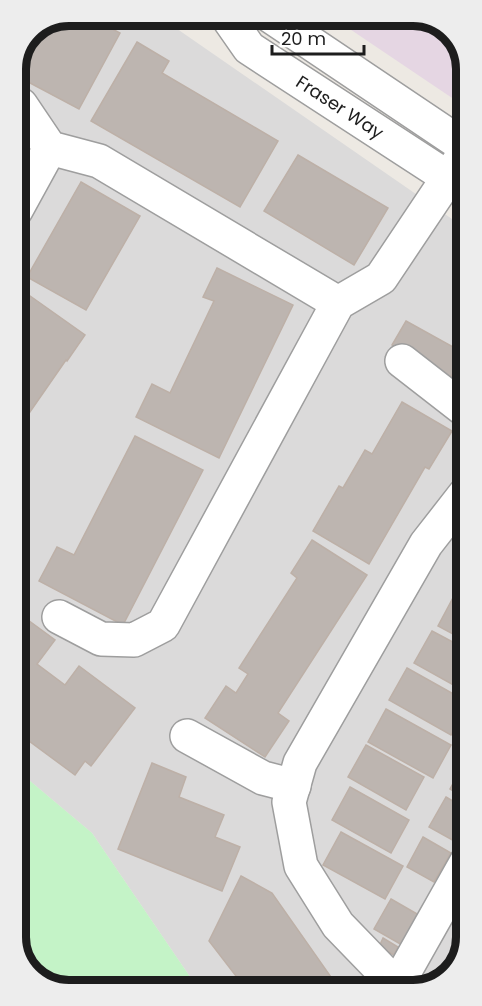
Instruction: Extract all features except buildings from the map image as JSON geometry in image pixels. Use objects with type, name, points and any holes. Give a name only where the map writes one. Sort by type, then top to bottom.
[{"type":"street","name":"Fraser Way","points":[[234,26],[249,48],[456,171]]},
{"type":"street","name":"Fraser Way","points":[[285,26],[456,141]]},
{"type":"street","points":[[26,112],[50,148],[99,160],[338,303]]},
{"type":"street","points":[[26,192],[50,148]]},
{"type":"street","points":[[59,616],[101,639],[134,640],[163,625],[338,303],[381,278],[456,177]]},
{"type":"street","points":[[402,361],[456,403]]},
{"type":"street","points":[[390,980],[338,925],[301,866],[289,802],[300,763],[426,544],[456,506]]},
{"type":"street","points":[[187,736],[263,778],[294,786]]},
{"type":"street","points":[[401,980],[456,881]]},
{"type":"shaded area","points":[[60,26],[173,26],[456,222],[456,946],[442,970],[422,980],[192,980],[92,833],[26,778],[26,66],[29,52],[38,38]]},
{"type":"shaded area","points":[[345,26],[416,26],[425,27],[440,34],[448,42],[456,60],[456,101]]},
{"type":"green space","points":[[26,778],[92,833],[192,980],[66,980],[45,973],[34,964],[26,946]]}]
